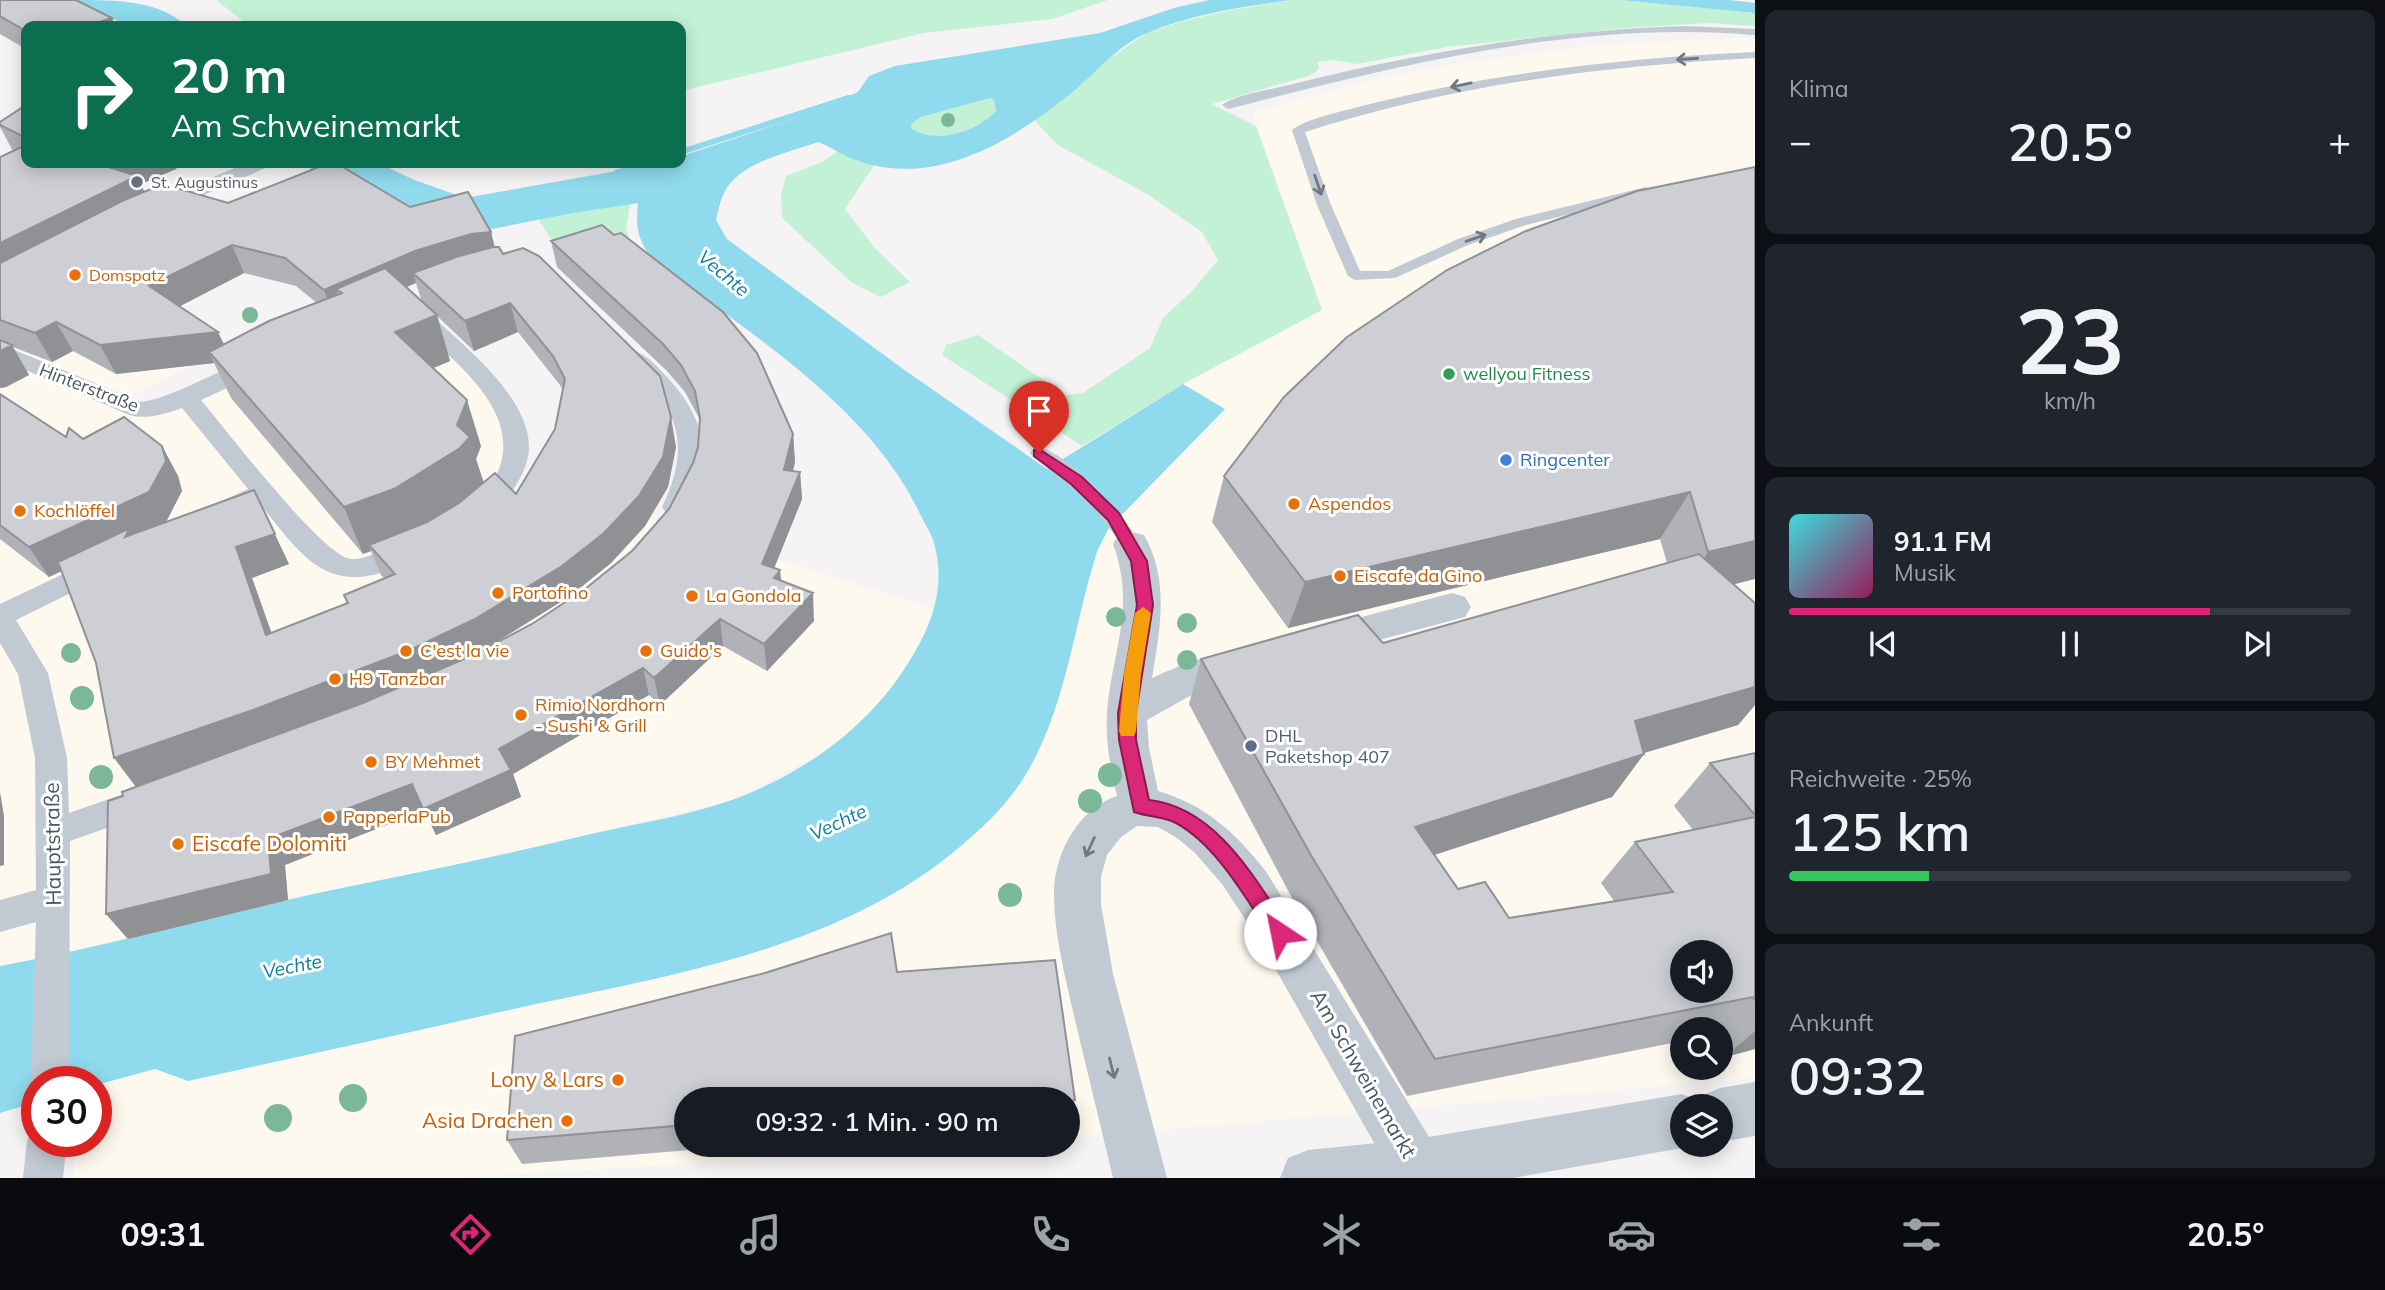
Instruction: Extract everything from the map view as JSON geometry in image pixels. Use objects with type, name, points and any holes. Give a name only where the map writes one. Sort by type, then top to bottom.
[{"type":"street","points":[[138,218],[250,168]]},
{"type":"street","points":[[186,398],[320,555],[334,566],[352,569],[371,565],[444,531],[485,506],[505,485],[518,456],[517,431],[506,407],[415,295]]},
{"type":"street","points":[[614,339],[671,393],[688,423],[693,456],[683,492],[660,531]]},
{"type":"street","name":"Hinterstraße","points":[[0,351],[138,410],[159,408],[186,398],[282,354]]},
{"type":"street","points":[[197,521],[264,492]]},
{"type":"street","points":[[1131,544],[1139,561],[1145,605],[1127,713],[1128,740],[1141,807],[1114,816],[1100,828],[1089,844],[1077,887],[1087,969],[1140,1178]]},
{"type":"street","points":[[0,617],[124,555]]},
{"type":"street","points":[[1127,713],[1166,687],[1188,678],[1452,607]]},
{"type":"street","name":"Hauptstraße","points":[[0,617],[33,673],[51,758],[54,901],[50,1066]]},
{"type":"street","points":[[54,832],[161,794]]},
{"type":"street","name":"Am Schweinemarkt","points":[[1141,807],[1157,809],[1183,818],[1213,841],[1244,880],[1280,933],[1417,1167]]},
{"type":"street","points":[[0,916],[54,901]]},
{"type":"street","points":[[1733,1113],[1755,1109]]},
{"type":"street","points":[[1308,1178],[1417,1167],[1670,1123]]},
{"type":"street","points":[[43,1178],[45,1157]]},
{"type":"lane","points":[[1228,105],[1317,80],[1495,46],[1573,36],[1665,30],[1731,29],[1755,32]]},
{"type":"lane","points":[[1654,190],[1521,222],[1463,242],[1390,275],[1354,275],[1324,205],[1298,130],[1402,97],[1471,83],[1617,64],[1755,55]]},
{"type":"lane","points":[[1039,453],[1096,498],[1114,517],[1131,544]]},
{"type":"shaded area","points":[[1755,37],[1755,1078],[1733,1080],[1733,1017],[1670,1017],[1670,1080],[1732,1080],[1080,1137],[1080,1087],[674,1087],[674,1157],[795,1157],[460,1178],[73,1178],[75,1157],[112,1157],[112,1081],[155,1069],[188,1081],[654,979],[770,947],[836,923],[896,893],[939,865],[1003,807],[1061,683],[1088,579],[1098,549],[1109,528],[1082,446],[1183,384],[1322,310],[1252,112],[1375,79],[1465,62],[1596,45]]},
{"type":"shaded area","points":[[175,295],[191,303],[175,312],[227,348],[119,402],[138,410],[402,299],[506,407],[505,485],[666,523],[934,609],[931,624],[910,661],[876,708],[843,738],[813,759],[726,802],[506,854],[288,900],[128,939],[0,966],[0,296]]},
{"type":"green space","points":[[216,0],[1108,0],[1052,19],[924,33],[686,90],[686,21],[243,21]]},
{"type":"green space","points":[[1291,0],[1620,0],[1755,13],[1755,26],[1709,23],[1625,28],[1447,47],[1357,64],[1333,60],[1317,62],[1319,67],[1316,72],[1308,76],[1212,104],[1256,126],[1322,310],[1183,384],[1082,446],[942,355],[946,345],[978,335],[1065,395],[1083,393],[1150,348],[1163,318],[1192,291],[1218,260],[1202,232],[1147,194],[1058,145],[1035,121],[1109,59],[1145,34],[1183,21]]},
{"type":"green space","points":[[994,99],[996,111],[968,130],[933,136],[912,130],[911,124],[921,117]]},
{"type":"green space","points":[[840,150],[856,160],[875,164],[845,209],[874,247],[910,282],[881,297],[851,282],[782,218],[781,195],[786,176],[822,162]]},
{"type":"green space","points":[[632,195],[626,227],[629,237],[564,259],[534,213]]},
{"type":"water","points":[[1209,0],[1291,0],[1198,16],[1134,39],[1047,112],[997,143],[970,156],[914,169],[885,167],[851,158],[818,142],[752,166],[731,182],[720,203],[716,220],[727,239],[903,369],[1047,469],[1183,384],[1225,409],[1109,528],[1098,549],[1066,672],[1047,732],[1017,788],[1004,804],[961,846],[912,882],[858,912],[802,936],[744,956],[624,986],[188,1081],[155,1069],[112,1081],[112,1066],[21,1066],[21,1107],[0,1113],[0,966],[708,808],[754,791],[808,763],[833,745],[878,704],[897,680],[920,642],[931,617],[938,590],[938,561],[932,538],[897,473],[869,437],[801,372],[652,260],[638,228],[639,194],[564,208],[557,188],[605,176],[639,178],[662,168],[686,168],[688,154],[850,100],[846,97],[858,92],[869,76],[895,66],[1100,33],[1174,8]],"holes":[[[990,98],[994,100],[996,111],[968,130],[945,136],[922,134],[912,129],[911,124],[921,117]]]},
{"type":"water","points":[[1620,0],[1729,0],[1755,3],[1755,13]]},
{"type":"building","points":[[0,0],[76,0],[112,18],[103,21],[21,21],[21,28],[0,16]]},
{"type":"building","points":[[21,108],[21,136],[0,125],[0,122]]},
{"type":"building","points":[[21,147],[21,168],[111,168],[137,176],[0,243],[0,157]]},
{"type":"building","name":"Ringcenter","points":[[1755,167],[1755,541],[1708,552],[1690,492],[1305,582],[1224,476],[1284,397],[1347,337],[1447,270],[1526,231],[1637,191]]},
{"type":"building","points":[[316,168],[344,168],[410,207],[468,192],[491,232],[471,234],[415,251],[324,290],[285,258],[232,245],[149,286],[218,332],[100,345],[56,322],[35,333],[0,320],[0,263],[122,201],[163,184],[228,203]]},
{"type":"building","points":[[602,225],[614,235],[621,233],[723,312],[757,353],[793,434],[784,470],[800,472],[762,564],[780,570],[774,578],[813,593],[764,644],[720,619],[654,678],[643,668],[499,749],[511,770],[423,809],[412,784],[268,839],[271,874],[106,914],[108,801],[123,796],[122,792],[363,703],[475,654],[532,624],[585,589],[632,551],[669,509],[693,463],[698,447],[700,418],[695,391],[681,365],[663,344],[551,241]]},
{"type":"building","points":[[499,247],[503,254],[523,248],[539,256],[660,376],[671,417],[663,457],[639,496],[604,533],[562,566],[475,619],[410,650],[253,710],[114,758],[96,663],[58,562],[130,528],[125,537],[254,490],[275,534],[236,547],[266,635],[348,603],[344,595],[395,574],[369,545],[427,522],[459,503],[495,473],[516,494],[555,429],[565,379],[553,356],[510,303],[465,321],[413,273]]},
{"type":"building","points":[[385,268],[437,315],[395,332],[467,400],[457,425],[470,437],[460,448],[394,489],[344,507],[209,352],[269,321],[342,293],[336,289]]},
{"type":"building","points":[[0,340],[12,345],[0,351]]},
{"type":"building","points":[[0,394],[66,437],[69,428],[83,439],[124,417],[162,446],[166,461],[149,492],[29,547],[0,525]]},
{"type":"building","points":[[1699,554],[1755,603],[1755,687],[1635,721],[1644,754],[1415,827],[1458,889],[1485,882],[1509,918],[1673,892],[1635,842],[1755,817],[1755,1000],[1753,997],[1733,1001],[1733,940],[1670,940],[1670,1003],[1722,1003],[1435,1059],[1312,857],[1201,659],[1358,615],[1383,643]]},
{"type":"building","points":[[1755,753],[1755,815],[1710,763]]},
{"type":"building","points":[[891,933],[897,972],[1055,960],[1073,1087],[674,1087],[674,1126],[507,1140],[515,1036],[765,973]]},
{"type":"waterway","name":"Vechte","points":[[98,0],[133,10],[153,21]]},
{"type":"waterway","points":[[686,150],[848,98],[867,100]]},
{"type":"waterway","name":"Vechte","points":[[345,168],[391,191],[461,217],[573,195],[645,184],[678,183]]},
{"type":"waterway","points":[[601,189],[618,172],[631,168]]},
{"type":"slow traffic","points":[[1127,731],[1132,674],[1143,613]]},
{"type":"place","name":"St. Augustinus","points":[[137,182]]},
{"type":"place","name":"Domspatz","points":[[75,275]]},
{"type":"place","name":"wellyou Fitness","points":[[1449,374]]},
{"type":"place","name":"Ringcenter","points":[[1506,460]]},
{"type":"place","name":"Aspendos","points":[[1294,504]]},
{"type":"place","name":"Kochlöffel","points":[[20,511]]},
{"type":"place","name":"Eiscafe da Gino","points":[[1340,576]]},
{"type":"place","name":"Portofino","points":[[498,593]]},
{"type":"place","name":"La Gondola","points":[[692,596]]},
{"type":"place","name":"C'est la vie","points":[[406,651]]},
{"type":"place","name":"Guido's","points":[[646,651]]},
{"type":"place","name":"H9 Tanzbar","points":[[335,679]]},
{"type":"place","name":"Rimio Nordhorn - Sushi & Grill","points":[[521,715]]},
{"type":"place","name":"DHL Paketshop 407","points":[[1251,746]]},
{"type":"place","name":"BY Mehmet","points":[[371,762]]},
{"type":"place","name":"PapperlaPub","points":[[329,817]]},
{"type":"place","name":"Eiscafe Dolomiti","points":[[178,844]]},
{"type":"place","name":"Lony & Lars","points":[[618,1080]]},
{"type":"place","name":"Asia Drachen","points":[[567,1121]]},
{"type":"route","points":[[1039,453],[1077,481],[1114,517],[1139,561],[1145,605],[1127,713],[1132,771],[1141,807],[1157,809],[1183,818],[1213,841],[1280,933]]}]
